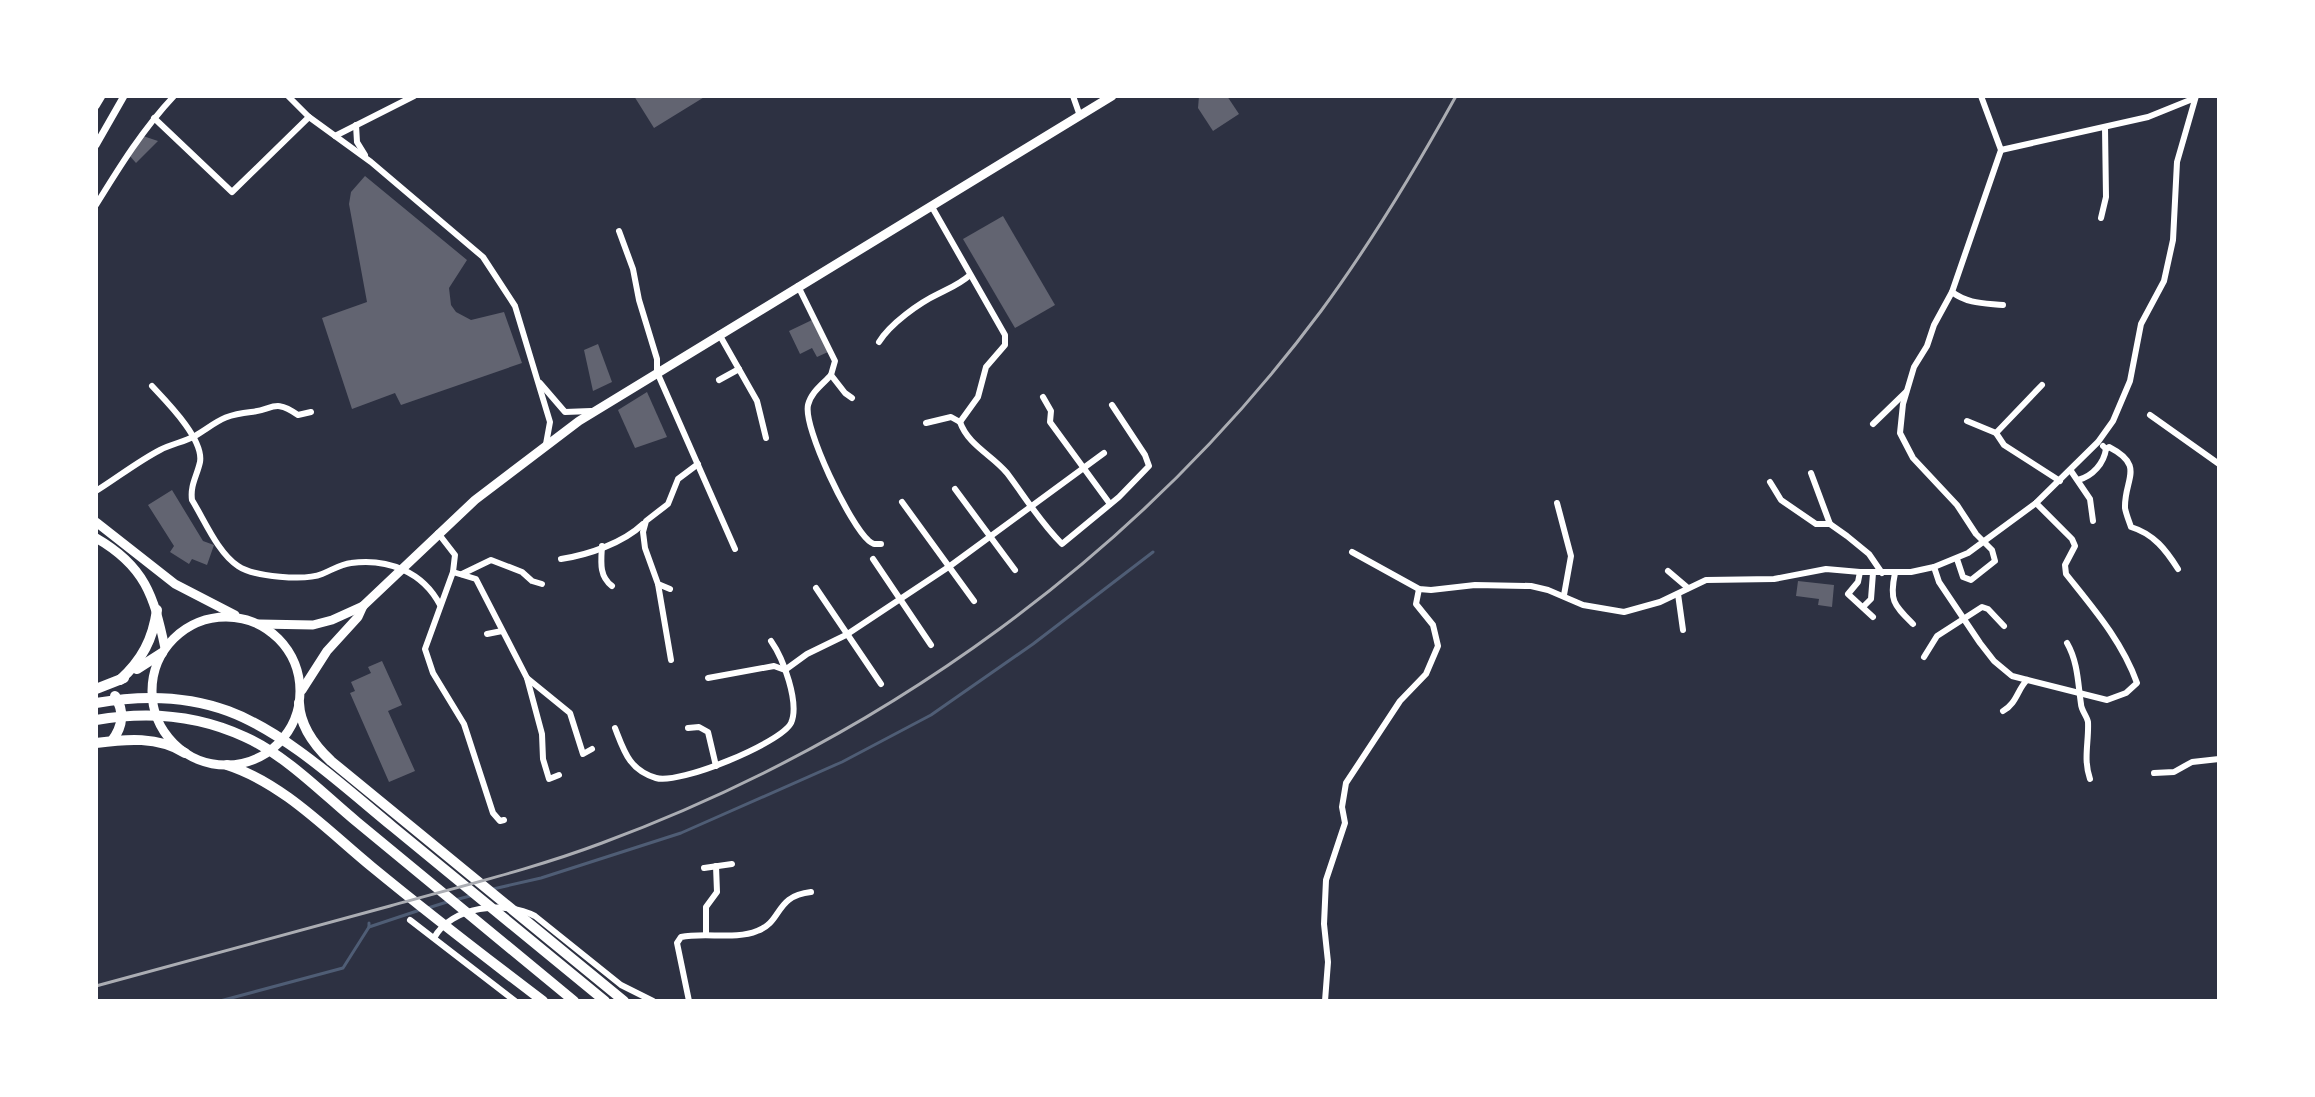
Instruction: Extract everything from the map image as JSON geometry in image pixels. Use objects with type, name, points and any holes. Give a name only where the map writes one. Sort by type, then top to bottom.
[{"type":"highway","points":[[120,680],[146,649],[157,610]]},
{"type":"highway","points":[[100,688],[120,680],[164,651]]},
{"type":"highway","points":[[100,688],[117,698],[122,712],[121,729],[112,741]]},
{"type":"highway","points":[[96,703],[144,697],[190,700],[230,712],[267,730],[365,805],[605,1001]]},
{"type":"highway","points":[[300,698],[302,721],[314,742],[348,775],[624,1001]]},
{"type":"highway","points":[[96,720],[144,715],[179,717],[215,725],[248,738],[299,774],[574,1001]]},
{"type":"highway","points":[[96,743],[149,740],[185,753]]},
{"type":"highway","points":[[227,765],[255,776],[293,802],[436,920],[543,1001]]},
{"type":"main road","points":[[239,618],[221,617],[193,624],[178,634],[164,651],[152,682],[155,713],[170,739],[185,753],[201,761],[227,765],[254,759],[270,750],[289,729],[300,698],[327,651],[358,617],[363,606],[438,533],[546,444],[595,410],[1112,96]]},
{"type":"main road","points":[[96,522],[175,584],[239,618],[259,624],[313,625],[363,606]]},
{"type":"main road","points":[[96,538],[118,552],[139,573],[150,590],[164,651]]},
{"type":"main road","points":[[259,624],[274,634],[292,656],[298,673],[300,698]]},
{"type":"street","points":[[96,106],[102,96]]},
{"type":"street","points":[[97,143],[124,96]]},
{"type":"street","points":[[96,205],[154,118],[174,96]]},
{"type":"street","points":[[288,96],[309,117],[371,162],[483,257],[512,299],[550,422],[546,444]]},
{"type":"street","points":[[335,136],[414,96]]},
{"type":"street","points":[[1073,96],[1080,116]]},
{"type":"street","points":[[1957,559],[1963,577],[1971,580],[1995,561],[1992,550],[1983,543],[1957,505],[1923,472],[1904,443],[1900,422],[1914,367],[1952,292],[2001,150],[1981,96]]},
{"type":"street","points":[[2001,150],[2148,117],[2196,97]]},
{"type":"street","points":[[1352,552],[1419,589],[1518,585],[1548,590],[1583,605],[1624,612],[1647,607],[1706,580],[1774,579],[1826,569],[1895,573],[1934,567],[1957,559],[2036,503],[2071,471],[2113,421],[2126,393],[2141,324],[2164,281],[2173,240],[2177,162],[2196,97]]},
{"type":"street","points":[[154,118],[232,192],[309,117]]},
{"type":"street","points":[[356,125],[357,142],[371,162]]},
{"type":"street","points":[[2101,218],[2106,197],[2105,128]]},
{"type":"street","points":[[932,207],[1005,335],[1005,345],[986,367],[978,397],[960,422]]},
{"type":"street","points":[[619,231],[633,269],[657,359],[657,372],[735,549]]},
{"type":"street","points":[[879,342],[896,322],[970,275]]},
{"type":"street","points":[[798,286],[835,361],[831,375],[813,393],[807,407],[816,442],[831,482],[857,526],[868,540],[881,544]]},
{"type":"street","points":[[1952,292],[1972,302],[2003,305]]},
{"type":"street","points":[[719,334],[757,401],[766,438]]},
{"type":"street","points":[[719,380],[739,369]]},
{"type":"street","points":[[831,375],[852,398]]},
{"type":"street","points":[[540,383],[565,412],[595,410]]},
{"type":"street","points":[[1996,433],[2042,385]]},
{"type":"street","points":[[152,386],[178,413],[193,438],[200,462],[191,490],[192,500],[228,558],[238,567],[264,577],[288,575],[297,578],[321,574],[351,563],[384,563],[403,568],[434,591],[440,605]]},
{"type":"street","points":[[1873,424],[1906,392]]},
{"type":"street","points":[[1043,397],[1051,411],[1050,422],[1110,504]]},
{"type":"street","points":[[926,423],[951,417],[960,422],[964,431],[1004,470],[1062,544],[1149,466],[1112,405]]},
{"type":"street","points":[[96,491],[160,449],[193,438],[215,422],[241,411],[252,412],[270,406],[288,408],[298,415],[311,412]]},
{"type":"street","points":[[2150,415],[2219,464]]},
{"type":"street","points":[[1967,421],[1996,433],[2004,445],[2060,481]]},
{"type":"street","points":[[2098,442],[2122,455],[2131,467],[2125,510],[2131,527],[2143,530],[2155,539],[2168,552],[2178,569]]},
{"type":"street","points":[[2078,480],[2096,469],[2106,449]]},
{"type":"street","points":[[785,670],[807,654],[846,635],[950,566],[1104,453]]},
{"type":"street","points":[[561,559],[579,556],[635,532],[668,504],[678,479],[698,464]]},
{"type":"street","points":[[2071,471],[2090,499],[2093,521]]},
{"type":"street","points":[[1811,473],[1830,524],[1862,548],[1882,573]]},
{"type":"street","points":[[1770,482],[1781,500],[1806,519],[1816,524],[1830,524]]},
{"type":"street","points":[[955,489],[1015,570]]},
{"type":"street","points":[[902,502],[974,601]]},
{"type":"street","points":[[1557,503],[1571,556],[1564,595]]},
{"type":"street","points":[[1934,567],[1939,582],[1994,661],[2012,676],[2107,700],[2126,693],[2137,683],[2110,629],[2066,574],[2065,565],[2075,546],[2072,539],[2036,503]]},
{"type":"street","points":[[646,521],[643,532],[645,548],[658,584],[671,660]]},
{"type":"street","points":[[438,533],[455,555],[453,572],[425,649],[433,673],[464,724],[493,813],[500,821],[504,820]]},
{"type":"street","points":[[602,546],[601,567],[605,581],[612,586]]},
{"type":"street","points":[[873,559],[931,645]]},
{"type":"street","points":[[462,574],[491,560],[542,584]]},
{"type":"street","points":[[1668,571],[1688,588]]},
{"type":"street","points":[[453,572],[476,579],[527,678],[542,734],[543,759],[549,779],[559,775]]},
{"type":"street","points":[[1860,572],[1858,582],[1848,594],[1873,617]]},
{"type":"street","points":[[1864,606],[1871,599],[1873,573]]},
{"type":"street","points":[[1895,573],[1891,597],[1913,624]]},
{"type":"street","points":[[658,584],[670,589]]},
{"type":"street","points":[[816,588],[881,684]]},
{"type":"street","points":[[1325,1001],[1328,962],[1324,924],[1326,880],[1345,823],[1342,807],[1346,783],[1400,701],[1426,674],[1438,646],[1433,625],[1416,604],[1419,589]]},
{"type":"street","points":[[1678,594],[1683,630]]},
{"type":"street","points":[[1924,657],[1937,636],[1982,607],[1988,609],[2004,626]]},
{"type":"street","points":[[487,634],[502,631]]},
{"type":"street","points":[[615,728],[630,764],[658,779],[703,772],[777,738],[790,726],[794,701],[785,670],[771,641]]},
{"type":"street","points":[[2067,643],[2074,655],[2076,680],[2082,693],[2080,706],[2088,720],[2086,759],[2090,779]]},
{"type":"street","points":[[708,678],[774,666],[785,670]]},
{"type":"street","points":[[527,678],[570,713],[583,754],[592,749]]},
{"type":"street","points":[[2003,711],[2014,703],[2027,680]]},
{"type":"street","points":[[688,728],[699,727],[708,732],[716,766]]},
{"type":"street","points":[[2154,773],[2174,772],[2192,762],[2219,759]]},
{"type":"street","points":[[704,868],[732,864]]},
{"type":"street","points":[[706,935],[706,907],[717,892],[716,866]]},
{"type":"street","points":[[689,1001],[677,943],[681,937],[757,932],[771,922],[795,894],[811,892]]},
{"type":"street","points":[[434,938],[445,923],[476,910],[510,907],[524,910],[621,985],[653,1001]]},
{"type":"street","points":[[410,920],[515,1001]]},
{"type":"building","points":[[634,96],[706,96],[654,128]]},
{"type":"building","points":[[1199,96],[1227,96],[1239,114],[1213,131],[1198,108]]},
{"type":"building","points":[[143,136],[158,141],[136,163],[129,155]]},
{"type":"building","points":[[365,176],[467,260],[449,288],[451,305],[456,312],[471,320],[504,312],[522,363],[401,405],[395,393],[352,409],[322,318],[367,302],[349,204],[351,192]]},
{"type":"building","points":[[1003,216],[1055,305],[1015,328],[963,239]]},
{"type":"building","points":[[812,320],[828,352],[817,357],[812,348],[800,354],[789,331]]},
{"type":"building","points":[[598,344],[612,382],[593,391],[584,350]]},
{"type":"building","points":[[647,392],[667,437],[635,448],[618,410]]},
{"type":"building","points":[[172,490],[203,541],[214,545],[207,565],[192,559],[189,564],[170,552],[174,546],[148,505]]},
{"type":"building","points":[[1798,581],[1834,585],[1832,607],[1818,605],[1819,599],[1796,596]]},
{"type":"building","points":[[382,661],[402,705],[388,711],[415,771],[389,782],[350,693],[355,691],[351,682],[371,673],[368,667]]},
{"type":"waterway","points":[[493,889],[541,878],[681,833],[842,762],[931,715],[1033,644],[1153,552]]},
{"type":"waterway","points":[[455,900],[470,896]]},
{"type":"waterway","points":[[428,908],[447,902]]},
{"type":"waterway","points":[[369,927],[420,910]]},
{"type":"waterway","points":[[220,1001],[343,968],[369,923]]},
{"type":"railway","points":[[96,986],[497,877],[602,843],[707,800],[808,750],[906,693],[1000,629],[1089,558],[1172,482],[1250,399],[1321,311],[1357,259],[1456,96]]}]
